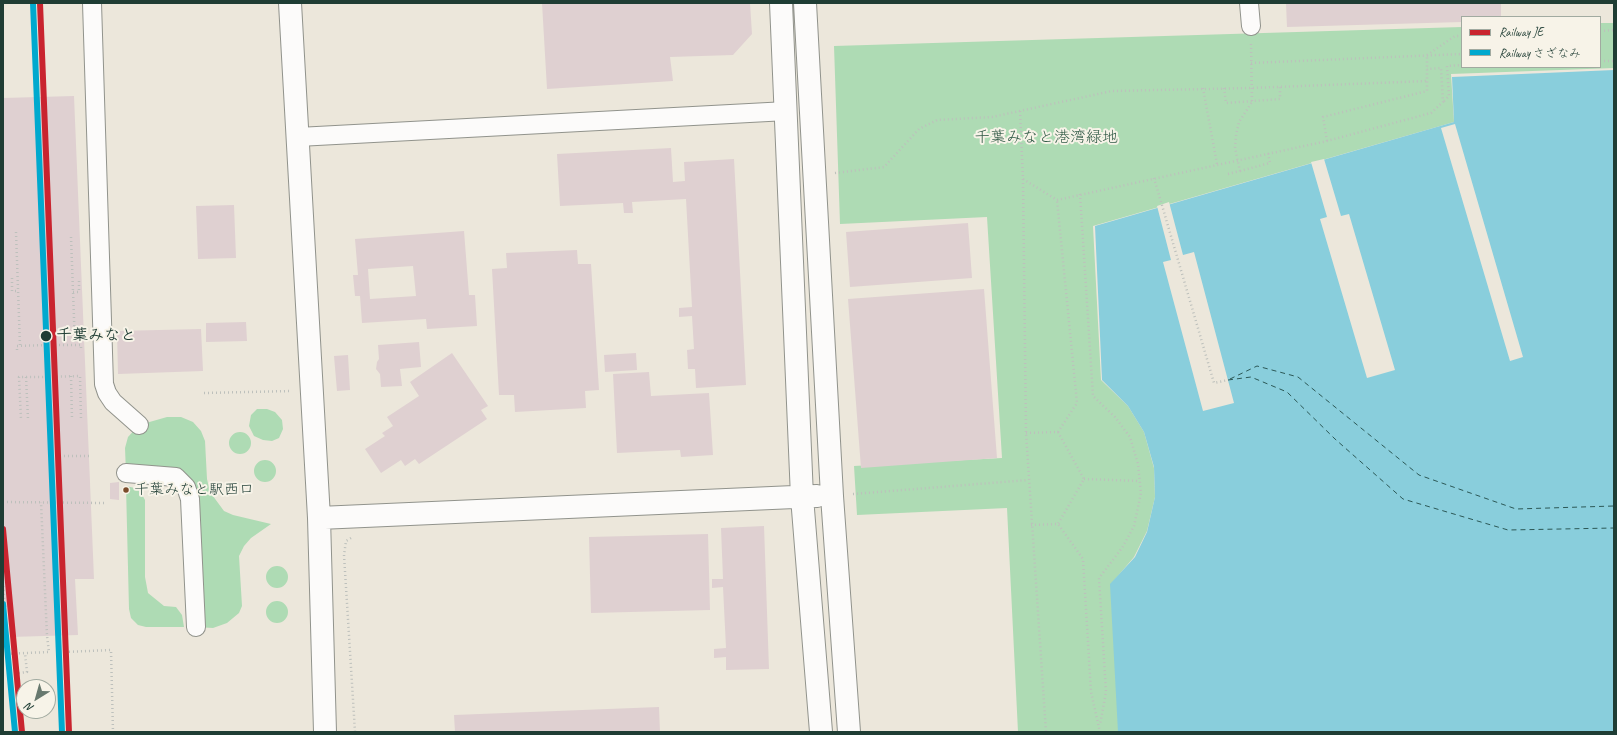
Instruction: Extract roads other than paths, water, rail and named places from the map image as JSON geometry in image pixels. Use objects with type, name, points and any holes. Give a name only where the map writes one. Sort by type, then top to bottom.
[{"type":"street","points":[[92,3],[104,384],[113,402],[139,425]]},
{"type":"street","points":[[290,3],[319,518],[325,732]]},
{"type":"street","points":[[781,3],[787,111],[802,497],[821,732]]},
{"type":"street","points":[[805,3],[840,495],[849,732]]},
{"type":"street","points":[[1250,3],[1251,26]]},
{"type":"street","points":[[298,137],[787,111]]},
{"type":"street","points":[[126,473],[176,477],[186,487],[190,499],[196,627]]},
{"type":"street","points":[[319,518],[840,495]]},
{"type":"water","points":[[1614,70],[1614,732],[1118,732],[1110,584],[1135,557],[1147,532],[1155,497],[1154,467],[1144,432],[1128,406],[1102,380],[1095,226],[1454,122],[1452,77]]},
{"type":"rail line","name":"さざなみ","points":[[33,3],[62,732]]},
{"type":"rail line","name":"JE","points":[[40,3],[69,732]]},
{"type":"rail line","name":"JE","points":[[3,529],[22,732]]},
{"type":"rail line","name":"さざなみ","points":[[3,604],[15,732]]},
{"type":"place","name":"千葉みなと","points":[[46,336]]},
{"type":"place","name":"千葉みなと駅西口","points":[[126,490]]},
{"type":"park label","name":"千葉みなと港湾緑地","points":[[1046,138]]}]
